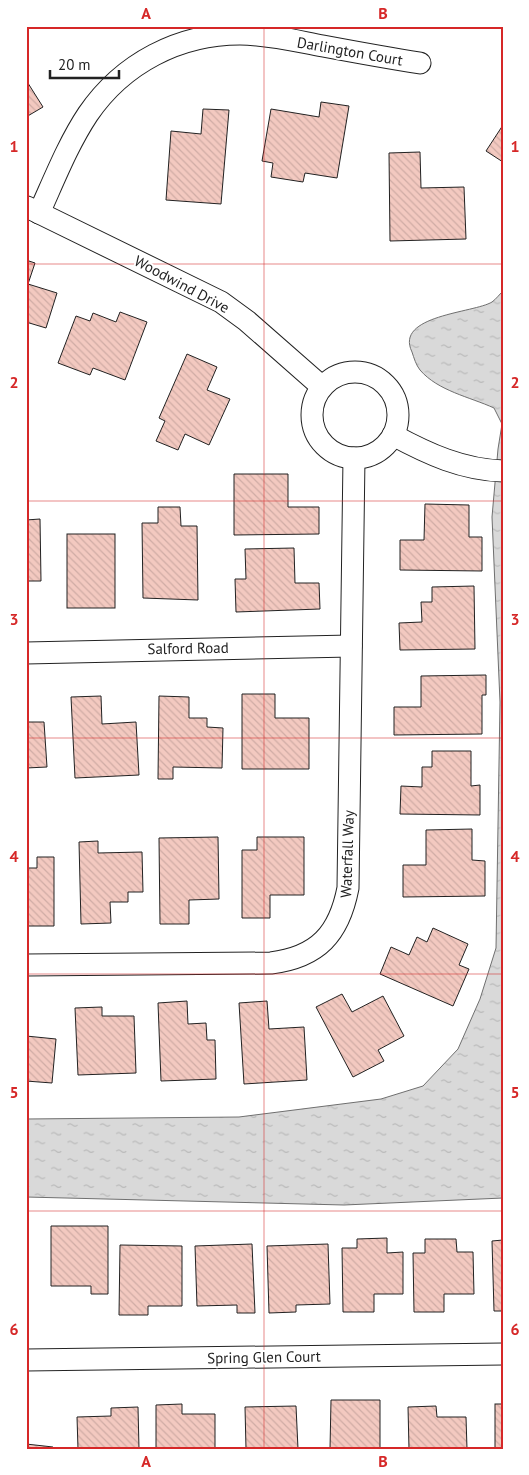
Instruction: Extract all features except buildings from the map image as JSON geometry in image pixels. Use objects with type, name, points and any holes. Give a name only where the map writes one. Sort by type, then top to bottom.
[{"type":"street","name":"Darlington Court","points":[[33,210],[88,114],[105,92],[127,71],[151,56],[180,43],[210,36],[240,34],[267,36],[420,63]]},
{"type":"street","name":"Woodwind Drive","points":[[33,210],[221,302],[247,321],[321,386]]},
{"type":"street","points":[[349,371],[368,373],[381,380],[392,392],[398,406],[398,421],[393,435],[380,451],[354,458],[340,456],[326,448],[313,429],[311,414],[314,399],[321,386],[334,376],[349,371]]},
{"type":"street","points":[[393,435],[444,460],[497,471]]},
{"type":"street","name":"Waterfall Way","points":[[26,965],[271,963],[290,960],[307,954],[320,944],[339,922],[348,888],[354,458]]},
{"type":"street","name":"Salford Road","points":[[26,653],[159,648],[351,646]]},
{"type":"street","name":"Spring Glen Court","points":[[26,1360],[503,1354]]},
{"type":"water","points":[[503,291],[503,1198],[344,1205],[26,1197],[26,1119],[239,1117],[381,1099],[423,1086],[458,1049],[480,999],[496,948],[500,702],[492,517],[502,424],[494,408],[455,393],[427,377],[416,364],[410,340],[414,330],[425,323],[438,317],[483,306],[492,302]]}]
